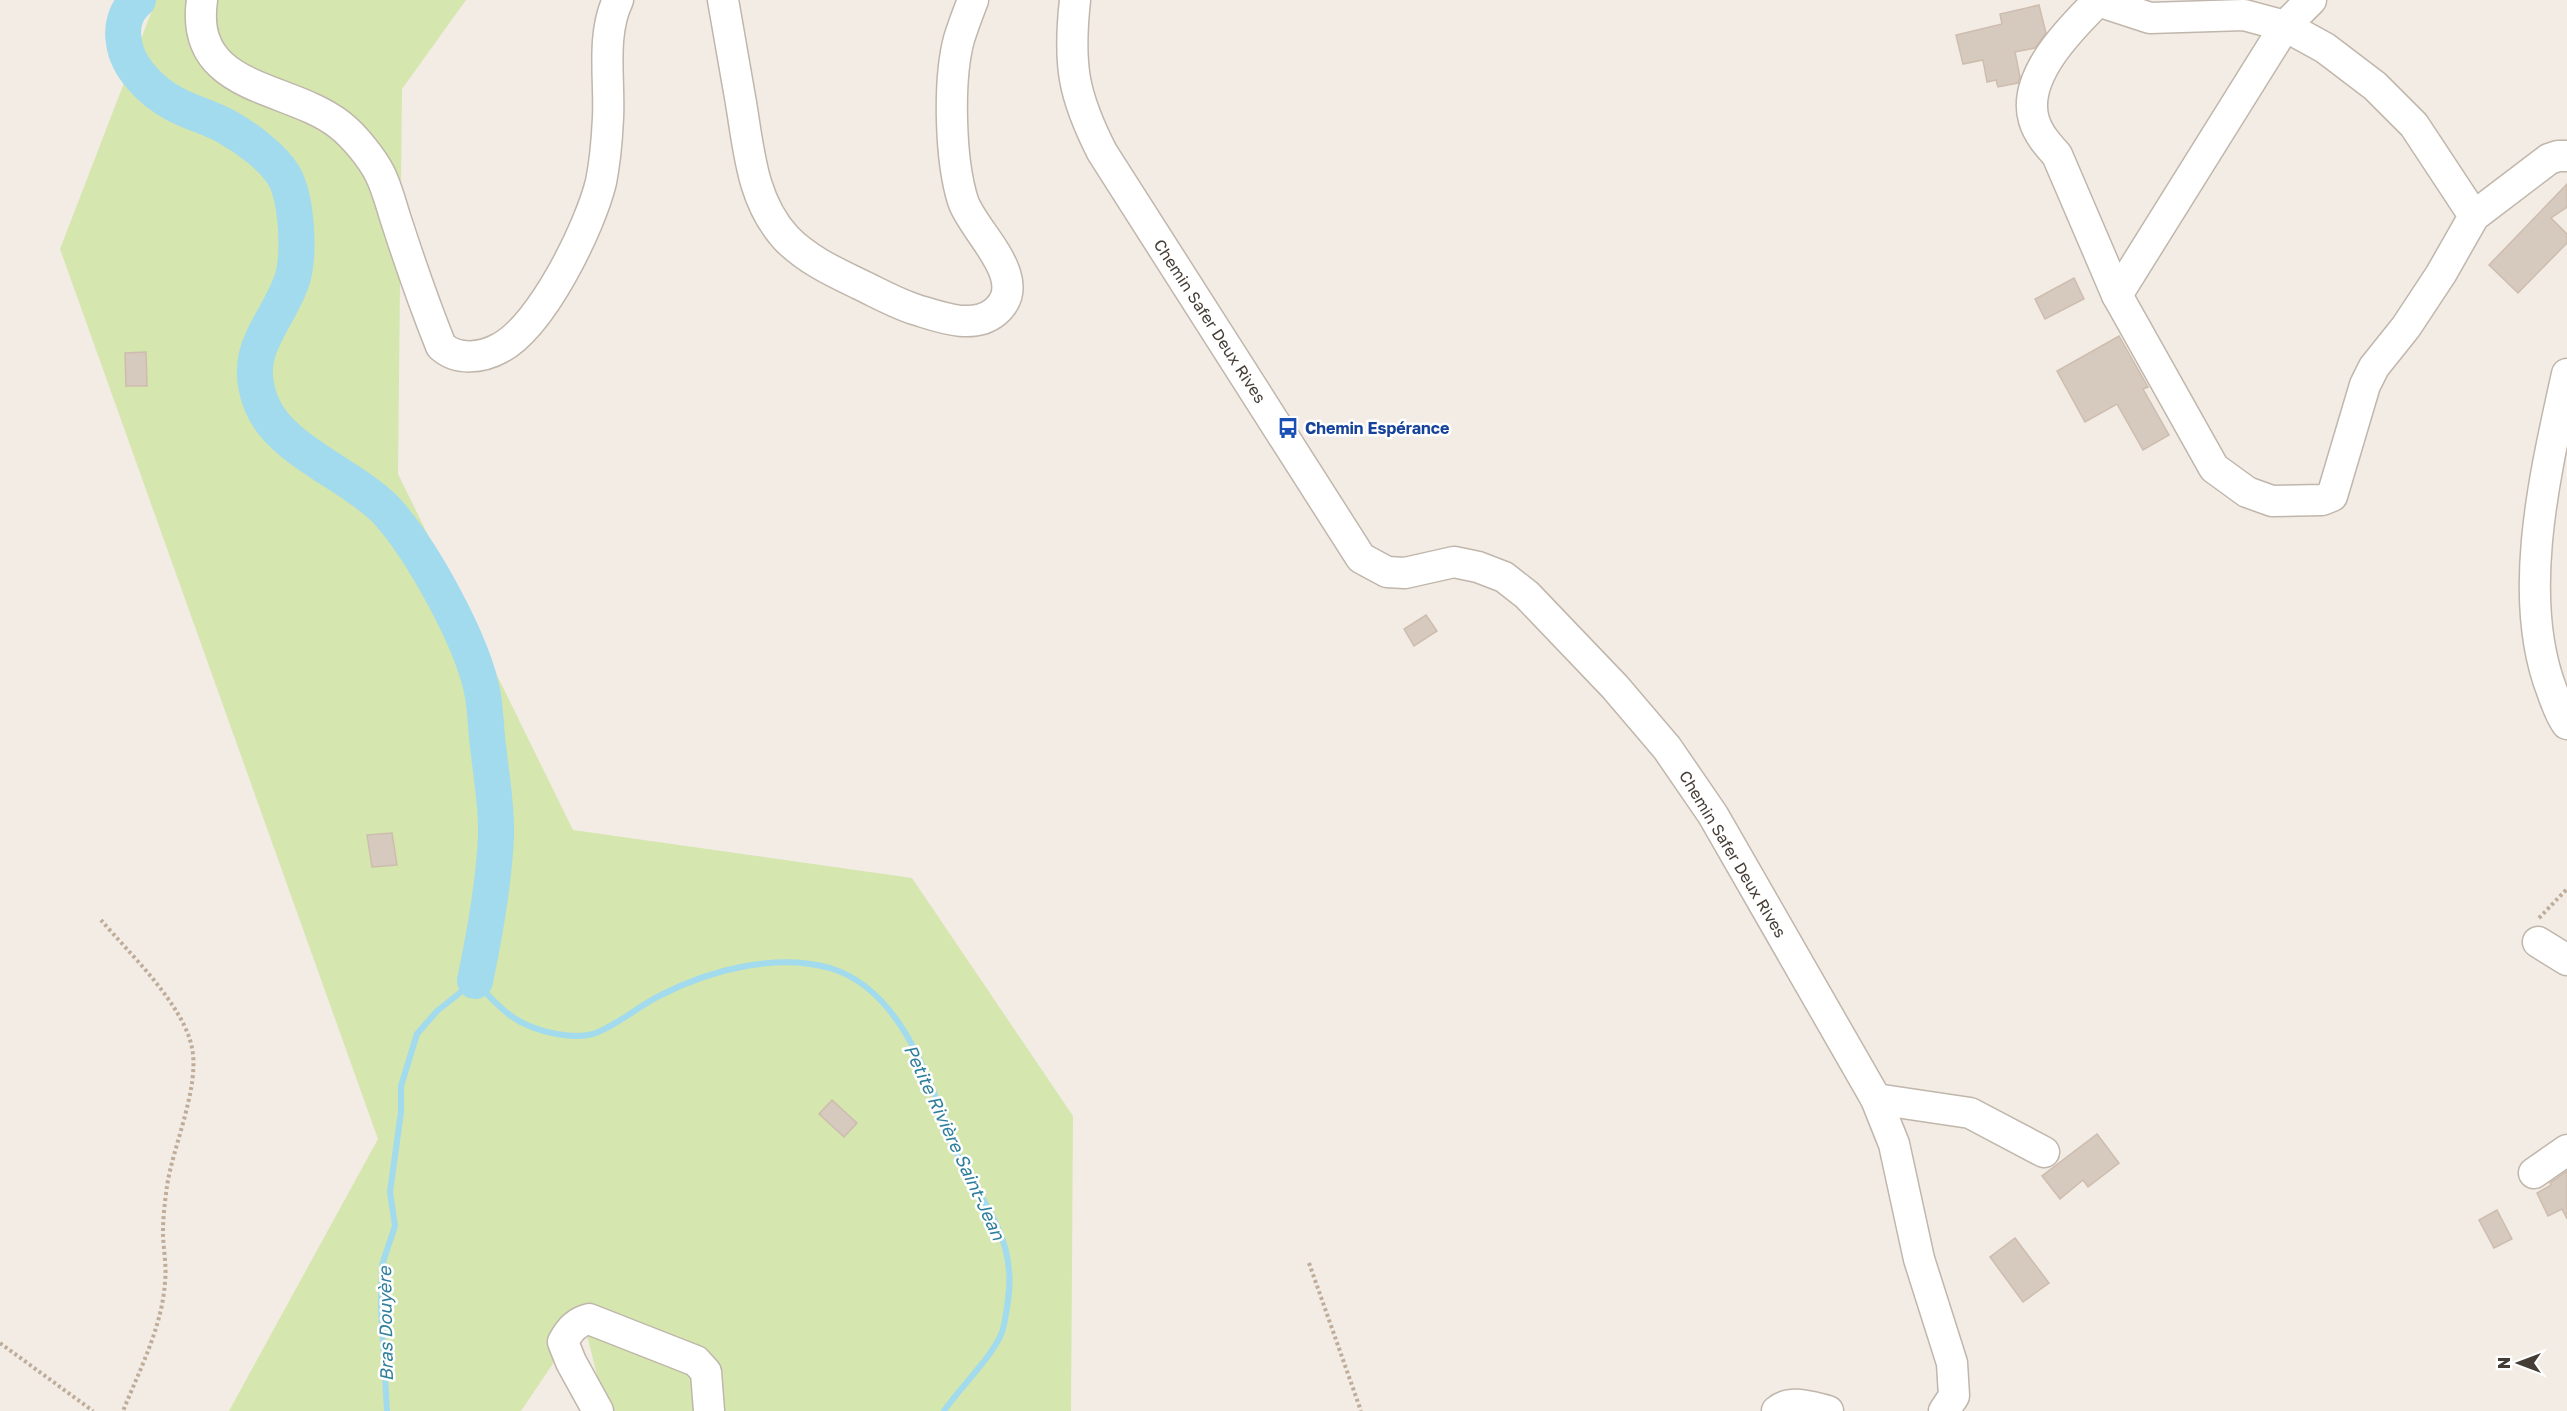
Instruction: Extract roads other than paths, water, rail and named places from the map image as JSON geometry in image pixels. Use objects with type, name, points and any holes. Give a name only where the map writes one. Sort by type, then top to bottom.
[{"type":"street","points":[[202,0],[201,22],[205,39],[212,56],[225,71],[324,114],[342,126],[360,146],[380,173],[441,346],[456,356],[469,357],[503,347],[531,320],[551,291],[588,219],[601,182],[608,120],[610,30],[618,0]]},
{"type":"street","points":[[723,0],[751,165],[759,195],[771,219],[787,239],[807,256],[850,279],[909,308],[965,322],[993,314],[1002,305],[1007,292],[1007,275],[963,202],[957,169],[952,116],[954,79],[958,40],[973,0]]},
{"type":"street","name":"Chemin Safer Deux Rives","points":[[1075,0],[1072,27],[1076,90],[1084,116],[1098,143],[1361,558],[1387,572],[1405,573],[1454,562],[1478,567],[1503,577],[1527,596],[1615,687],[1667,748],[1713,815],[1876,1099],[1894,1144],[1918,1258],[1952,1363],[1954,1396],[1944,1411]]},
{"type":"street","points":[[2117,296],[2285,26],[2311,0]]},
{"type":"street","points":[[2474,216],[2414,125],[2375,86],[2325,48],[2285,26],[2244,15],[2151,18],[2098,1],[2076,22],[2044,65],[2035,88],[2032,108],[2034,121],[2041,136],[2057,155],[2117,296],[2214,468],[2247,492],[2272,501],[2322,500],[2332,496],[2365,385],[2374,367],[2406,327],[2441,274],[2474,216],[2549,159],[2567,156]]},
{"type":"street","points":[[2567,375],[2542,496],[2535,562],[2538,637],[2545,673],[2567,724]]},
{"type":"street","points":[[2538,942],[2567,960]]},
{"type":"street","points":[[1876,1099],[1970,1113],[2044,1152]]},
{"type":"street","points":[[2534,1173],[2567,1150]]},
{"type":"street","points":[[598,1411],[571,1362],[563,1341],[567,1333],[580,1321],[590,1319],[696,1361],[706,1372],[709,1411]]},
{"type":"street","points":[[1777,1411],[1782,1406],[1792,1404],[1828,1411]]},
{"type":"waterway","name":"Petite Rivière Saint-Jean","points":[[138,0],[128,13],[123,36],[126,51],[141,77],[156,92],[173,103],[234,131],[250,142],[279,169],[292,198],[296,227],[296,256],[292,280],[257,353],[256,386],[262,405],[271,421],[284,435],[300,449],[372,497],[400,527],[445,598],[478,674],[484,703],[496,825],[491,890],[475,981]]},
{"type":"waterway","name":"Petite Rivière Saint-Jean","points":[[387,1411],[381,1307],[382,1265],[395,1226],[390,1192],[401,1112],[401,1086],[417,1034],[437,1011],[475,981],[493,1001],[520,1022],[557,1034],[589,1035],[611,1026],[661,995],[700,978],[743,966],[787,962],[830,968],[852,978],[871,991],[888,1008],[915,1050],[935,1094],[955,1150],[1002,1238],[1007,1254],[1009,1284],[1001,1335],[987,1357],[944,1411]]},
{"type":"place","name":"Chemin Espérance","points":[[1288,428]]},
{"type":"water label","name":"Bras Douyère","points":[[385,1324]]}]
